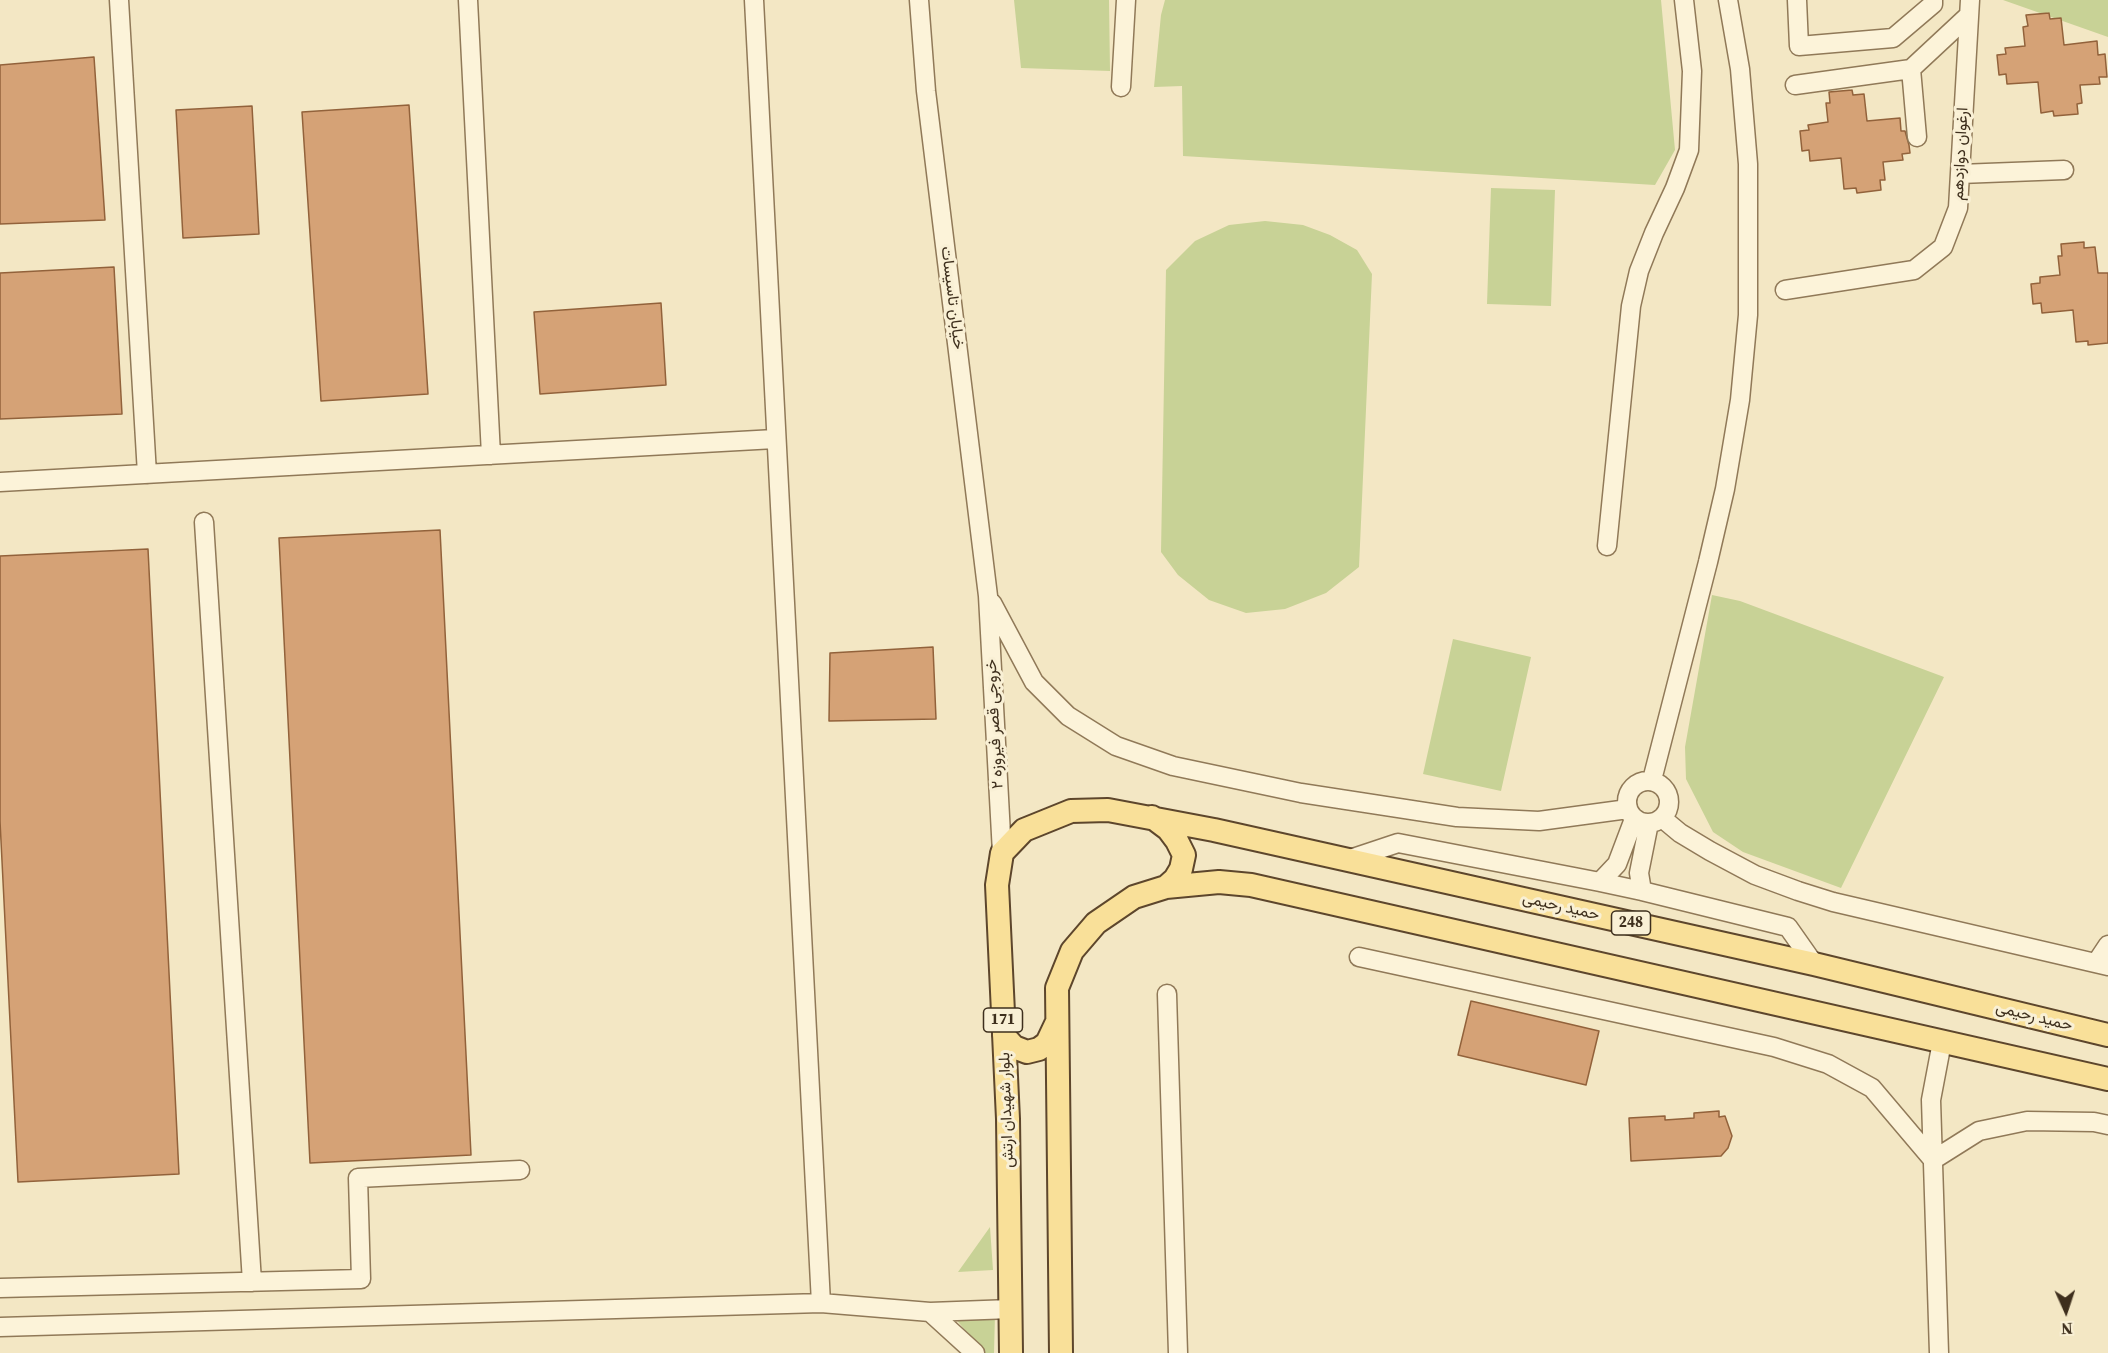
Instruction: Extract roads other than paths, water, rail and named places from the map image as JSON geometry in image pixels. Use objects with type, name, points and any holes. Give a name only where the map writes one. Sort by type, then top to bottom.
[{"type":"main road","points":[[1002,853],[1024,830],[1071,811],[1108,810],[1152,817],[1168,829],[1184,855],[1181,869],[1166,887]]},
{"type":"main road","name":"حمید رحیمی","points":[[1152,817],[1814,964],[2108,1035]]},
{"type":"main road","name":"بلوار شهیدان ارتش","points":[[1002,853],[997,885],[1008,1119],[1011,1353]]},
{"type":"main road","points":[[1061,1353],[1057,988],[1072,951],[1096,923],[1134,897],[1166,887],[1219,882],[1251,885],[2108,1079]]},
{"type":"main road","points":[[1004,1036],[1014,1047],[1027,1052],[1039,1049],[1047,1043],[1056,1024]]},
{"type":"street","points":[[119,0],[147,474]]},
{"type":"street","points":[[468,0],[491,455]]},
{"type":"street","points":[[754,0],[820,1303]]},
{"type":"street","name":"خیابان تاسیسات","points":[[919,0],[926,91],[988,596]]},
{"type":"street","points":[[1121,87],[1126,0]]},
{"type":"street","points":[[1607,546],[1631,306],[1639,271],[1676,188],[1689,150],[1692,71],[1684,0]]},
{"type":"street","points":[[1652,780],[1725,489],[1740,400],[1748,315],[1748,164],[1740,69],[1728,0]]},
{"type":"street","points":[[1797,0],[1799,46],[1893,38],[1933,4],[1933,0]]},
{"type":"street","points":[[1794,85],[1911,69],[1970,7]]},
{"type":"street","name":"ارغوان دوازدهم","points":[[1785,291],[1914,270],[1943,247],[1958,208],[1970,7]]},
{"type":"street","points":[[1911,69],[1917,137]]},
{"type":"street","points":[[1960,174],[2064,170]]},
{"type":"street","points":[[0,482],[776,439]]},
{"type":"street","points":[[204,522],[252,1282]]},
{"type":"street","points":[[988,596],[1034,682],[1068,716],[1116,746],[1173,766],[1301,793],[1457,817],[1539,821],[1643,817],[1669,807],[1670,800],[1664,787],[1652,780],[1644,780],[1632,788],[1627,802],[1643,817],[1680,833],[1755,875],[1798,891],[1833,902],[2102,964],[2108,945]]},
{"type":"street","name":"خروجی قصر فیروزه ۲","points":[[988,596],[1002,853]]},
{"type":"street","points":[[1600,882],[1617,864],[1643,817]]},
{"type":"street","points":[[1642,891],[1640,873],[1643,817]]},
{"type":"street","points":[[1347,860],[1398,843],[1642,891],[1788,927],[1814,964]]},
{"type":"street","points":[[1359,957],[1774,1047],[1828,1064],[1872,1088],[1933,1160]]},
{"type":"street","points":[[1167,994],[1178,1353]]},
{"type":"street","points":[[1939,1353],[1931,1100],[1942,1042]]},
{"type":"street","points":[[1933,1160],[1979,1131],[2027,1121],[2094,1122],[2108,1125]]},
{"type":"street","points":[[0,1288],[361,1279],[358,1178],[520,1170]]},
{"type":"street","points":[[0,1327],[820,1303],[930,1312],[1011,1309]]},
{"type":"street","points":[[930,1312],[975,1353]]}]
